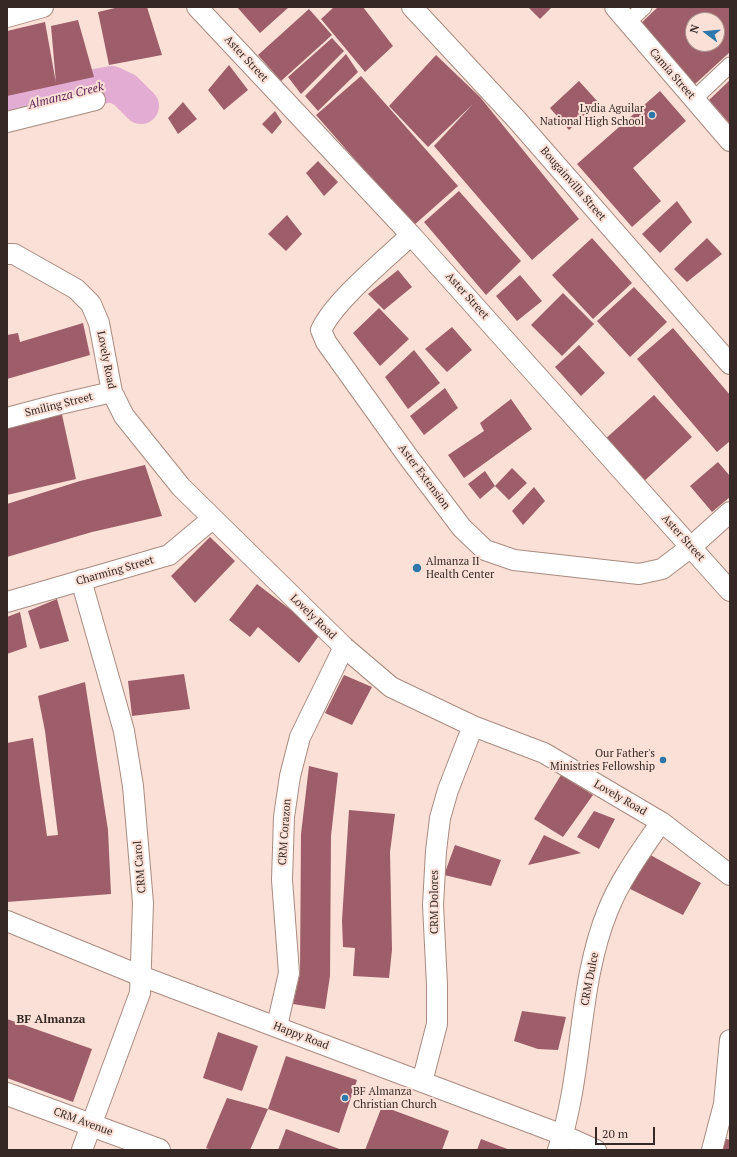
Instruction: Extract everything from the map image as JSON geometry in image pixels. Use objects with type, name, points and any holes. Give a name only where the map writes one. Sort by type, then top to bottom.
[{"type":"street","points":[[7,17],[43,7]]},
{"type":"street","name":"Aster Street","points":[[197,7],[412,235],[730,591]]},
{"type":"street","name":"Bougainvilla Street","points":[[412,7],[517,120],[730,364]]},
{"type":"street","name":"Camia Street","points":[[614,7],[730,141]]},
{"type":"street","points":[[628,22],[644,7]]},
{"type":"street","points":[[694,99],[730,65]]},
{"type":"street","points":[[7,122],[95,100]]},
{"type":"street","name":"Aster Extension","points":[[412,235],[346,298],[326,319],[321,330],[326,342],[395,439],[462,528],[485,550],[514,560],[639,574],[662,569],[691,547]]},
{"type":"street","name":"Lovely Road","points":[[7,254],[14,254],[58,277],[76,289],[91,304],[99,323],[112,392],[124,416],[147,447],[181,487],[344,647],[392,687],[473,726],[544,753],[661,822],[730,875]]},
{"type":"street","name":"Smiling Street","points":[[7,418],[112,392]]},
{"type":"street","points":[[691,547],[730,512]]},
{"type":"street","name":"Charming Street","points":[[7,602],[168,555],[212,519]]},
{"type":"street","name":"CRM Carol","points":[[81,580],[124,731],[133,786],[143,903],[140,993],[82,1150]]},
{"type":"street","name":"CRM Corazon","points":[[277,1026],[289,973],[282,880],[284,817],[290,776],[300,737],[344,647]]},
{"type":"street","name":"CRM Dolores","points":[[422,1082],[437,1024],[437,985],[433,905],[436,851],[440,818],[455,770],[473,726]]},
{"type":"street","name":"CRM Dulce","points":[[560,1143],[574,1082],[585,1004],[597,942],[608,910],[625,875],[661,822]]},
{"type":"street","name":"Happy Road","points":[[7,921],[141,976],[277,1026],[422,1082],[560,1143],[596,1150]]},
{"type":"street","points":[[712,1150],[724,1104],[730,1040]]},
{"type":"street","name":"CRM Avenue","points":[[7,1094],[159,1150]]},
{"type":"building","points":[[119,7],[147,7],[162,55],[109,65],[98,12]]},
{"type":"building","points":[[237,7],[289,7],[260,33]]},
{"type":"building","points":[[334,7],[363,7],[393,46],[365,72],[321,19]]},
{"type":"building","points":[[528,7],[552,7],[540,19]]},
{"type":"building","points":[[658,7],[730,7],[730,52],[694,85],[639,25]]},
{"type":"building","points":[[309,9],[332,35],[281,81],[258,55]]},
{"type":"building","points":[[78,20],[94,77],[7,96],[7,31],[45,22],[56,83],[51,26]]},
{"type":"building","points":[[332,38],[344,51],[301,94],[288,77]]},
{"type":"building","points":[[346,54],[358,72],[318,111],[305,96]]},
{"type":"building","points":[[436,55],[480,97],[579,219],[532,260],[434,146],[473,104],[428,147],[389,106]]},
{"type":"building","points":[[229,65],[248,90],[224,110],[208,90]]},
{"type":"building","points":[[361,76],[458,186],[413,226],[316,115]]},
{"type":"building","points":[[730,80],[730,124],[709,100]]},
{"type":"building","points":[[579,81],[598,102],[569,130],[550,108]]},
{"type":"building","name":"Lydia Aguilar National High School","points":[[660,91],[686,121],[633,168],[661,201],[632,227],[577,164]]},
{"type":"building","points":[[183,102],[197,119],[178,134],[168,118]]},
{"type":"building","points":[[275,111],[282,122],[272,134],[262,124]]},
{"type":"building","points":[[318,161],[338,182],[324,196],[306,173]]},
{"type":"building","points":[[459,191],[521,261],[486,295],[424,222]]},
{"type":"building","points":[[677,201],[692,222],[660,253],[642,234]]},
{"type":"building","points":[[287,215],[302,234],[286,251],[268,234]]},
{"type":"building","points":[[592,238],[632,283],[593,319],[552,275]]},
{"type":"building","points":[[707,238],[722,254],[687,282],[674,269]]},
{"type":"building","points":[[398,270],[412,287],[384,310],[368,294]]},
{"type":"building","points":[[520,275],[542,301],[517,321],[496,296]]},
{"type":"building","points":[[634,287],[667,322],[630,357],[597,321]]},
{"type":"building","points":[[563,293],[594,324],[562,356],[531,325]]},
{"type":"building","points":[[379,308],[409,339],[380,366],[353,333]]},
{"type":"building","points":[[83,323],[90,355],[7,379],[7,335],[18,333],[20,342]]},
{"type":"building","points":[[452,327],[472,350],[447,372],[425,349]]},
{"type":"building","points":[[673,328],[730,395],[730,441],[717,452],[637,359]]},
{"type":"building","points":[[579,345],[605,373],[581,396],[555,367]]},
{"type":"building","points":[[414,350],[440,383],[408,409],[385,377]]},
{"type":"building","points":[[445,388],[458,408],[424,435],[410,416]]},
{"type":"building","points":[[654,395],[692,437],[642,483],[603,441]]},
{"type":"building","points":[[511,399],[532,429],[464,478],[448,455],[484,431],[480,423]]},
{"type":"building","points":[[61,410],[76,479],[7,495],[7,425]]},
{"type":"building","points":[[718,462],[730,476],[730,497],[712,512],[690,486]]},
{"type":"building","points":[[145,465],[162,516],[92,532],[7,557],[7,504],[80,481]]},
{"type":"building","points":[[512,468],[527,483],[509,500],[495,486]]},
{"type":"building","points":[[485,471],[495,486],[480,499],[468,484]]},
{"type":"building","points":[[534,487],[545,501],[523,525],[512,511]]},
{"type":"building","points":[[210,537],[235,561],[195,603],[171,576]]},
{"type":"building","points":[[257,584],[321,633],[299,663],[258,627],[250,637],[229,620]]},
{"type":"building","points":[[57,599],[69,641],[40,649],[28,611]]},
{"type":"building","points":[[20,612],[27,647],[7,654],[7,617]]},
{"type":"building","points":[[184,674],[190,709],[132,716],[128,681]]},
{"type":"building","points":[[344,675],[372,687],[352,725],[325,713]]},
{"type":"building","points":[[85,682],[108,830],[111,894],[7,902],[7,743],[33,738],[47,836],[58,835],[45,731],[38,696]]},
{"type":"building","points":[[309,766],[338,773],[331,836],[330,976],[325,1009],[293,1004],[300,973],[301,834]]},
{"type":"building","points":[[561,775],[593,795],[563,837],[534,819]]},
{"type":"building","points":[[349,810],[395,814],[390,852],[392,950],[389,978],[353,976],[355,948],[343,947],[342,920]]},
{"type":"building","points":[[594,811],[615,819],[599,849],[577,837]]},
{"type":"building","points":[[544,835],[581,853],[528,865]]},
{"type":"building","points":[[455,845],[501,860],[491,886],[444,875]]},
{"type":"building","points":[[645,852],[701,883],[683,915],[624,886]]},
{"type":"building","points":[[522,1011],[566,1017],[558,1050],[538,1049],[514,1041]]},
{"type":"building","points":[[7,1019],[92,1049],[73,1102],[7,1078]]},
{"type":"building","points":[[218,1032],[258,1046],[242,1091],[203,1078]]},
{"type":"building","points":[[286,1056],[357,1080],[339,1133],[268,1109]]},
{"type":"building","points":[[227,1098],[268,1109],[250,1150],[212,1150],[206,1148]]},
{"type":"building","points":[[382,1106],[449,1131],[442,1150],[365,1150]]},
{"type":"building","points":[[286,1129],[342,1150],[278,1150]]},
{"type":"building","points":[[720,1137],[730,1140],[730,1150],[716,1150]]},
{"type":"building","points":[[481,1139],[510,1150],[477,1150]]},
{"type":"waterway","name":"Almanza Creek","points":[[7,111],[84,89],[112,84],[125,90],[141,106]]},
{"type":"place","name":"Lydia Aguilar National High School","points":[[652,115]]},
{"type":"place","name":"Almanza II Health Center","points":[[417,568]]},
{"type":"place","name":"Our Father's Ministries Fellowship","points":[[663,760]]},
{"type":"place","name":"BF Almanza Christian Church","points":[[345,1098]]},
{"type":"district","name":"BF Almanza","points":[[51,1020]]}]
